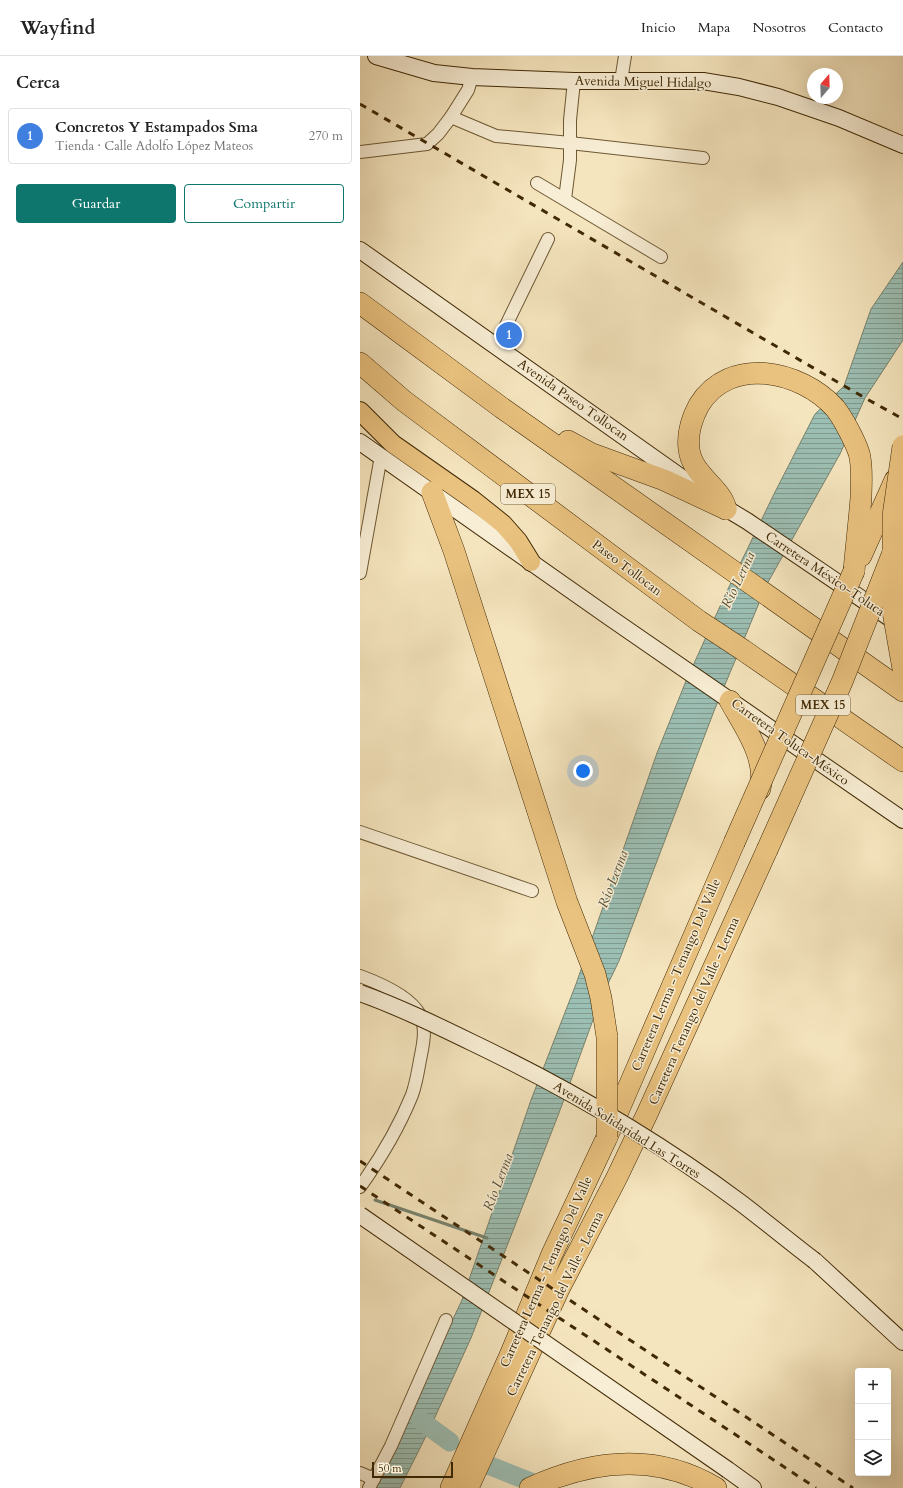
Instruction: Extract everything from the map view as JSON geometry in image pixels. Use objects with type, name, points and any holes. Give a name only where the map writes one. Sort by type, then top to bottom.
[{"type":"highway","points":[[360,303],[502,408],[903,691]]},
{"type":"highway","name":"Paseo Tollocan","points":[[360,363],[404,401],[699,621],[903,761]]},
{"type":"highway","points":[[726,509],[721,497],[694,465],[688,449],[688,439],[692,419],[702,400],[716,385],[725,380],[736,375],[752,373],[767,374],[794,381],[809,388],[835,408],[844,421],[859,454],[862,474],[854,571]]},
{"type":"highway","points":[[502,408],[590,453],[664,480],[726,509]]},
{"type":"highway","points":[[903,446],[893,516],[893,612],[903,669]]},
{"type":"highway","name":"Carretera Lerma - Tenango Del Valle","points":[[452,1488],[511,1353],[552,1254],[607,1137],[734,843],[903,463]]},
{"type":"highway","points":[[432,492],[454,551],[567,902],[595,974],[601,998],[607,1037],[607,1137]]},
{"type":"highway","name":"Carretera Tenango del Valle - Lerma","points":[[468,1488],[559,1289],[617,1177],[647,1114],[767,850],[842,682],[903,527]]},
{"type":"highway","points":[[842,682],[856,673],[885,615],[903,586]]},
{"type":"highway","points":[[552,1254],[580,1214],[600,1177],[754,810],[762,784],[762,771],[753,743],[728,699]]},
{"type":"highway","points":[[538,1484],[589,1468],[604,1465],[634,1464],[649,1465],[679,1471],[693,1476],[716,1488]]},
{"type":"main road","name":"Avenida Miguel Hidalgo","points":[[376,56],[434,73],[472,77],[574,81],[703,81],[739,87],[778,97],[839,118],[903,145]]},
{"type":"main road","points":[[404,56],[434,73]]},
{"type":"main road","name":"Avenida Paseo Tollocan","points":[[360,250],[726,509],[747,521]]},
{"type":"main road","points":[[360,411],[393,444],[473,500],[503,524],[518,541],[531,562]]},
{"type":"main road","points":[[360,442],[531,562]]},
{"type":"main road","name":"Carretera México-Toluca","points":[[747,521],[903,627]]},
{"type":"main road","name":"Carretera Toluca-México","points":[[531,562],[903,820]]},
{"type":"main road","name":"Avenida Solidaridad Las Torres","points":[[360,993],[389,1004],[500,1056],[591,1104],[664,1149],[734,1198],[815,1261],[903,1342]]},
{"type":"main road","points":[[360,1215],[753,1488]]},
{"type":"street","points":[[621,81],[625,56]]},
{"type":"street","points":[[360,152],[427,144],[438,134],[451,117],[468,90],[472,77]]},
{"type":"street","points":[[565,199],[574,81]]},
{"type":"street","points":[[451,117],[496,136],[703,158]]},
{"type":"street","points":[[537,183],[661,257]]},
{"type":"street","points":[[496,346],[548,239]]},
{"type":"street","points":[[360,570],[380,456]]},
{"type":"street","points":[[360,832],[532,891]]},
{"type":"street","points":[[360,976],[401,996],[411,1004],[420,1014],[423,1024],[424,1041],[412,1094],[381,1157],[360,1187]]},
{"type":"street","points":[[360,1473],[372,1484],[391,1446],[446,1320]]},
{"type":"water","name":"Río Lerma","points":[[903,262],[903,340],[865,398],[840,454],[767,584],[714,711],[619,961],[601,998],[559,1113],[471,1338],[430,1428],[400,1488],[373,1488],[462,1300],[531,1100],[576,984],[657,753],[686,681],[727,591],[815,414],[844,386],[871,309]]},
{"type":"waterway","points":[[375,1200],[487,1238]]},
{"type":"waterway","points":[[420,1420],[450,1442]]},
{"type":"waterway","points":[[488,1465],[546,1488]]},
{"type":"railway","points":[[360,104],[903,419]]},
{"type":"railway","points":[[360,1161],[853,1488]]},
{"type":"railway","points":[[360,1186],[816,1488]]},
{"type":"place","name":"Concretos Y Estampados Sma","points":[[509,335]]}]
